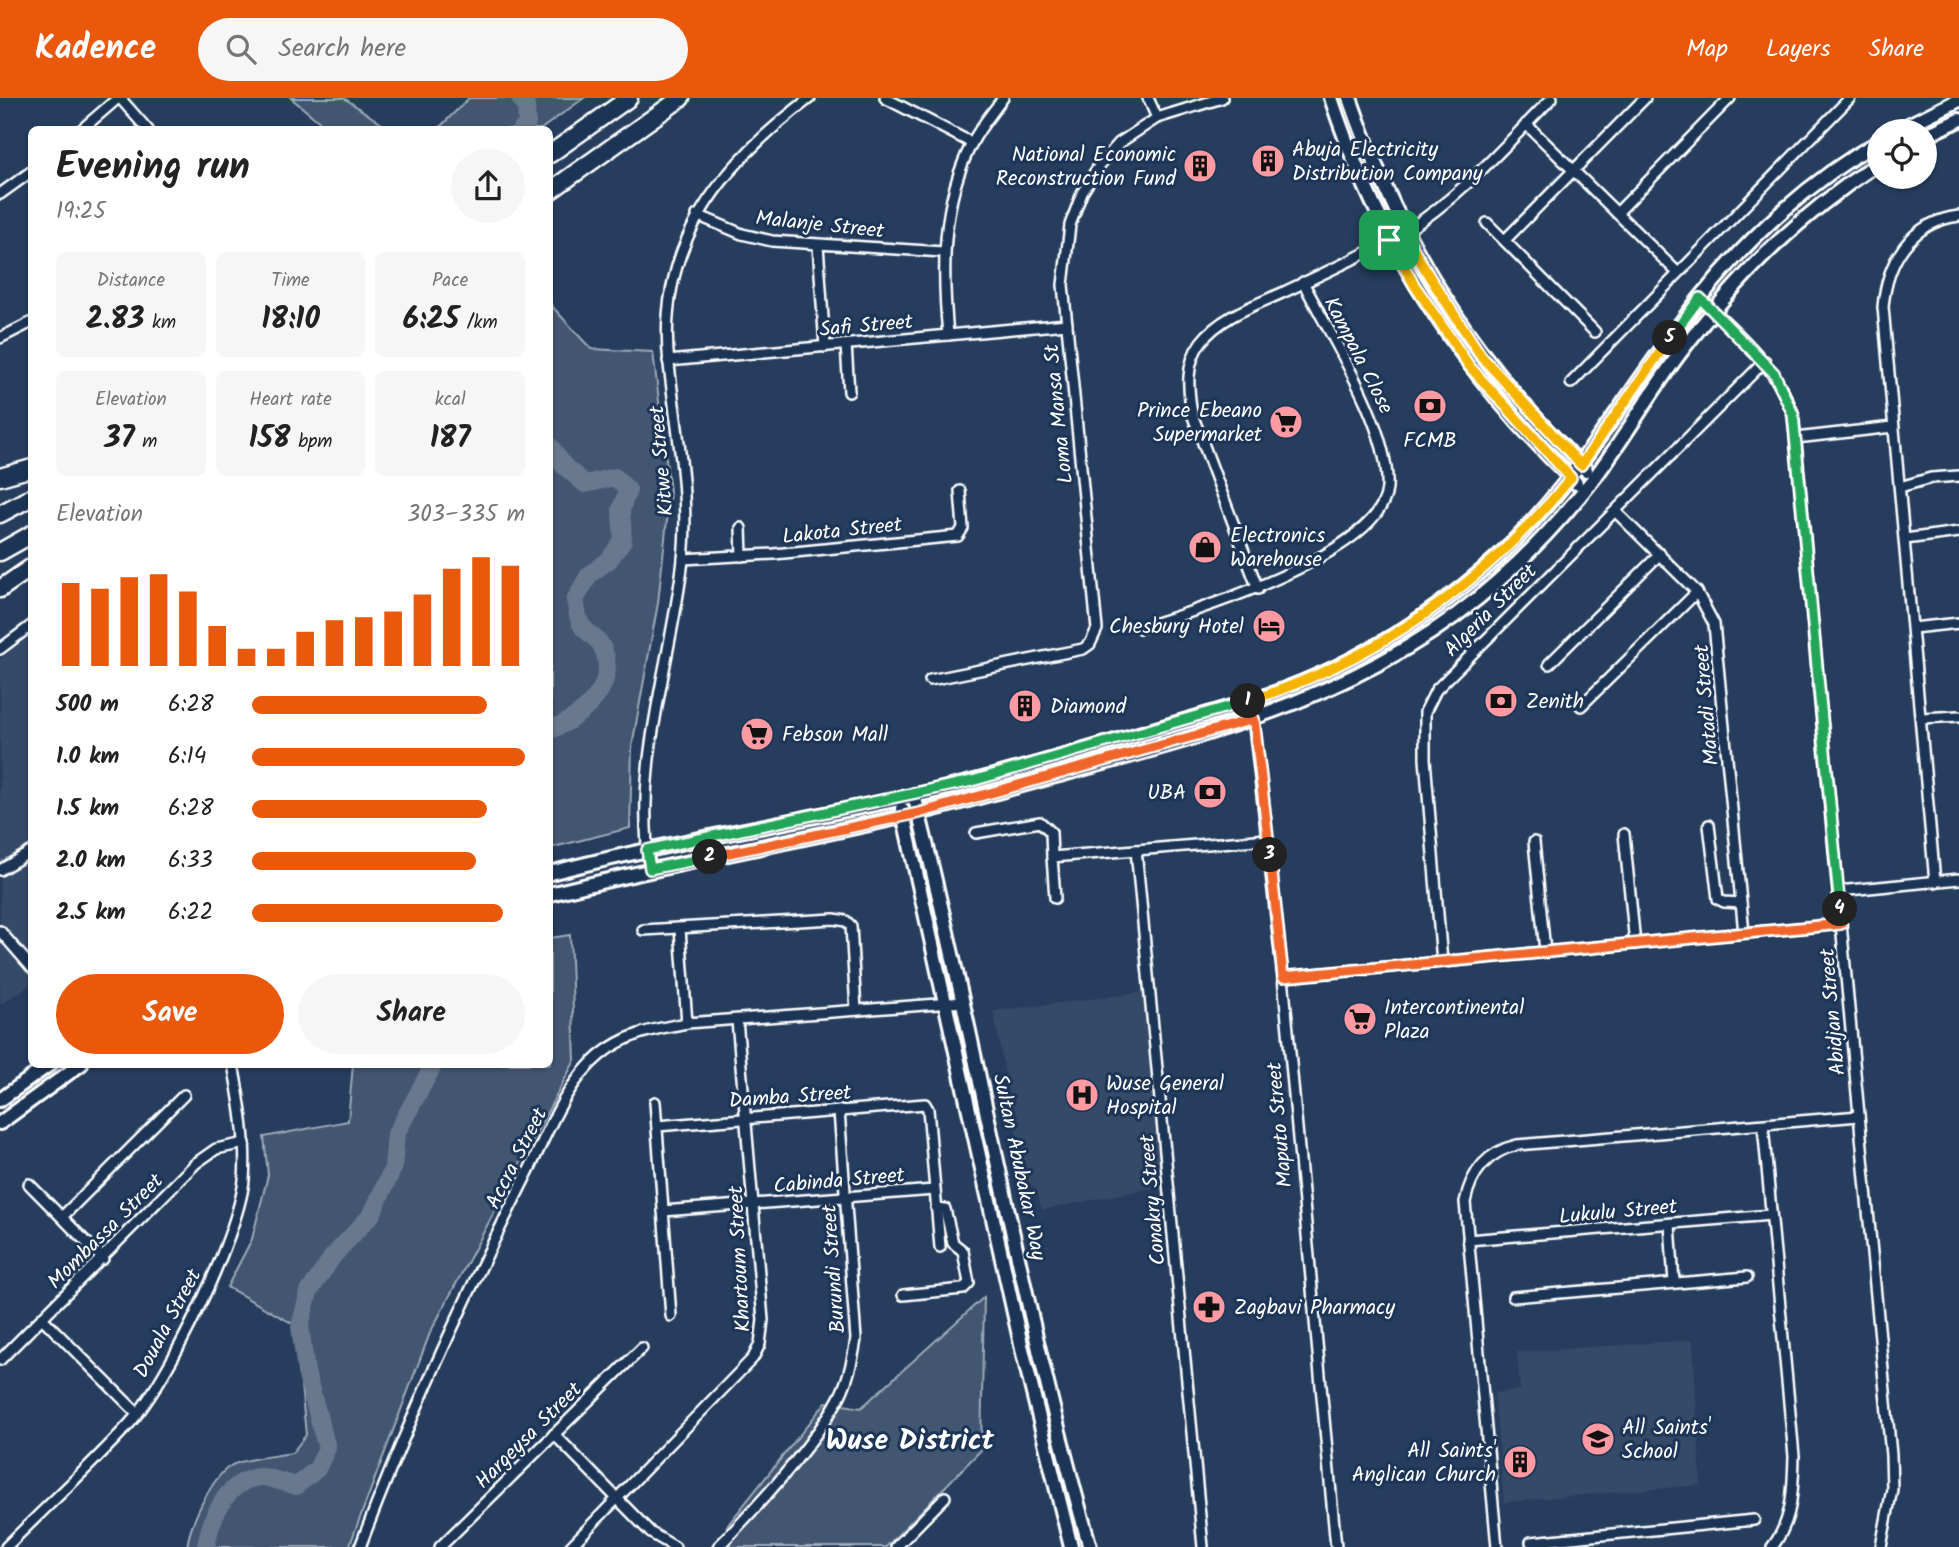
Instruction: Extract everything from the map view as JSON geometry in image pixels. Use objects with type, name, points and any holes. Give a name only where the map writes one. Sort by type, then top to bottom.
[{"type":"highway","points":[[553,152],[629,98]]},
{"type":"highway","points":[[553,189],[681,98]]},
{"type":"highway","points":[[662,111],[690,98]]},
{"type":"highway","points":[[0,478],[28,469]]},
{"type":"highway","points":[[0,514],[28,499]]},
{"type":"highway","points":[[0,552],[28,536]]},
{"type":"highway","points":[[0,589],[28,570]]},
{"type":"main road","points":[[1331,98],[1346,143],[1389,240],[1422,297],[1470,367],[1584,491]]},
{"type":"main road","points":[[1350,98],[1404,232],[1429,276],[1482,357],[1594,478]]},
{"type":"main road","points":[[1920,119],[1959,100]]},
{"type":"main road","points":[[1937,130],[1959,120]]},
{"type":"main road","points":[[553,872],[647,850],[900,799],[1251,700],[1313,678],[1412,625],[1522,534],[1581,465],[1700,298],[1735,257],[1777,216],[1834,170],[1867,149]]},
{"type":"main road","points":[[553,893],[650,869],[919,813],[1254,719],[1364,673],[1421,640],[1496,583],[1584,491],[1677,357],[1763,253],[1804,217],[1867,171]]},
{"type":"main road","name":"Sultan Abubakar Way","points":[[914,795],[964,1002],[1049,1388],[1090,1547]]},
{"type":"main road","name":"Sultan Abubakar Way","points":[[900,799],[1024,1361],[1071,1547]]},
{"type":"main road","points":[[15,1112],[1,1097],[44,1068]]},
{"type":"main road","points":[[0,1123],[76,1068]]},
{"type":"street","points":[[86,126],[119,98],[144,126]]},
{"type":"street","name":"Kitwe Street","points":[[650,869],[643,803],[650,740],[683,559],[684,501],[668,361],[674,276],[697,215],[719,181],[743,154],[810,98]]},
{"type":"street","points":[[885,98],[972,143]]},
{"type":"street","points":[[948,335],[943,252],[953,199],[972,143],[1003,98]]},
{"type":"street","points":[[1148,98],[1157,118]]},
{"type":"street","name":"Loma Mansa St","points":[[930,680],[1083,649],[1094,638],[1097,629],[1067,324],[1064,258],[1070,225],[1082,193],[1098,167],[1119,143],[1157,118],[1222,98]]},
{"type":"street","points":[[1304,282],[1404,232],[1446,203],[1552,98]]},
{"type":"street","points":[[1505,240],[1645,98]]},
{"type":"street","points":[[1617,214],[1730,98]]},
{"type":"street","points":[[1571,383],[1850,98]]},
{"type":"street","points":[[1525,124],[1677,272]]},
{"type":"street","points":[[0,194],[28,174]]},
{"type":"street","name":"Malanje Street","points":[[697,215],[742,234],[818,245],[943,252]]},
{"type":"street","points":[[1935,882],[1883,307],[1885,282],[1893,262],[1906,243],[1924,228],[1945,218],[1959,216]]},
{"type":"street","points":[[1488,223],[1595,332]]},
{"type":"street","points":[[818,245],[825,347]]},
{"type":"street","name":"Kampala Close","points":[[1304,282],[1379,432],[1388,486],[1386,495],[1372,519],[1347,539],[1258,589],[1192,414],[1188,390],[1189,365],[1201,343],[1222,323],[1304,282]]},
{"type":"street","name":"Abidjan Street","points":[[1700,298],[1765,361],[1784,389],[1793,414],[1891,1455],[1892,1489],[1881,1547]]},
{"type":"street","points":[[0,338],[28,323]]},
{"type":"street","name":"Safi Street","points":[[668,361],[1067,324]]},
{"type":"street","points":[[846,345],[849,392]]},
{"type":"street","name":"Algeria Street","points":[[1442,962],[1425,759],[1425,712],[1436,690],[1765,361]]},
{"type":"street","points":[[1796,438],[1894,427]]},
{"type":"street","points":[[1900,486],[1931,478],[1959,476]]},
{"type":"street","name":"Lakota Street","points":[[683,559],[958,536],[963,528],[960,491]]},
{"type":"street","name":"Matadi Street","points":[[1616,512],[1697,592],[1709,611],[1717,636],[1744,933]]},
{"type":"street","points":[[741,528],[742,556]]},
{"type":"street","points":[[1905,538],[1959,532]]},
{"type":"street","points":[[1549,664],[1660,555]]},
{"type":"street","points":[[1140,628],[1258,589]]},
{"type":"street","points":[[1581,706],[1697,592]]},
{"type":"street","points":[[1913,628],[1959,623]]},
{"type":"street","points":[[0,649],[28,628]]},
{"type":"street","name":"Maputo Street","points":[[1251,700],[1283,977],[1336,1547]]},
{"type":"street","points":[[1922,718],[1959,716]]},
{"type":"street","points":[[976,833],[1040,822],[1051,832],[1055,898]]},
{"type":"street","points":[[1709,825],[1718,899],[1741,903]]},
{"type":"street","points":[[1625,834],[1635,944]]},
{"type":"street","points":[[1052,857],[1268,839]]},
{"type":"street","points":[[1534,842],[1545,951]]},
{"type":"street","name":"Conakry Street","points":[[1136,850],[1203,1547]]},
{"type":"street","points":[[0,870],[28,853]]},
{"type":"street","points":[[1839,891],[1959,879]]},
{"type":"street","points":[[643,930],[834,919],[846,921],[851,926],[856,1010]]},
{"type":"street","points":[[1283,977],[1841,924]]},
{"type":"street","points":[[680,929],[687,1023]]},
{"type":"street","points":[[0,931],[28,963]]},
{"type":"street","name":"Accra Street","points":[[360,1547],[469,1286],[571,1090],[597,1057],[621,1040],[644,1031],[687,1023],[964,1002]]},
{"type":"street","name":"Khartoum Street","points":[[569,1547],[757,1351],[763,1320],[737,1020]]},
{"type":"street","name":"Douala Street","points":[[6,1547],[137,1413],[162,1376],[197,1308],[232,1229],[244,1180],[244,1143],[234,1068]]},
{"type":"street","points":[[62,1217],[184,1094]]},
{"type":"street","points":[[655,1102],[671,1316]]},
{"type":"street","name":"Damba Street","points":[[657,1126],[747,1116],[925,1104],[928,1109],[934,1190]]},
{"type":"street","name":"Burundi Street","points":[[718,1547],[728,1542],[821,1426],[841,1395],[852,1366],[856,1339],[839,1111]]},
{"type":"street","points":[[1497,1547],[1465,1202],[1469,1181],[1481,1164],[1502,1149],[1859,1116]]},
{"type":"street","points":[[1763,1125],[1794,1456],[1793,1496],[1784,1528],[1772,1547]]},
{"type":"street","name":"Mombassa Street","points":[[0,1360],[196,1163],[216,1149],[244,1143]]},
{"type":"street","points":[[29,1184],[103,1259]]},
{"type":"street","points":[[934,1190],[940,1247]]},
{"type":"street","name":"Cabinda Street","points":[[663,1212],[934,1190]]},
{"type":"street","points":[[903,1295],[963,1289],[969,1283],[963,1251],[953,1243],[946,1209],[936,1208]]},
{"type":"street","name":"Lukulu Street","points":[[1468,1240],[1771,1215]]},
{"type":"street","points":[[1670,1224],[1674,1283]]},
{"type":"street","points":[[1513,1297],[1747,1278]]},
{"type":"street","points":[[43,1319],[137,1413]]},
{"type":"street","name":"Hargeysa Street","points":[[440,1547],[642,1348]]},
{"type":"street","points":[[554,1434],[651,1533],[675,1547]]},
{"type":"street","points":[[899,1546],[945,1497]]},
{"type":"street","points":[[1531,1542],[1754,1520]]},
{"type":"street","points":[[1596,1535],[1597,1547]]},
{"type":"shaded area","points":[[291,98],[344,98],[385,126],[324,126]]},
{"type":"shaded area","points":[[469,98],[584,98],[545,126],[441,126]]},
{"type":"shaded area","points":[[553,307],[591,349],[653,352],[670,492],[658,603],[632,746],[630,828],[553,847]]},
{"type":"shaded area","points":[[28,637],[28,986],[0,1005],[0,659]]},
{"type":"shaded area","points":[[570,935],[575,1060],[430,1333],[349,1547],[187,1547],[192,1526],[203,1502],[224,1471],[245,1461],[292,1453],[306,1435],[295,1325],[227,1287],[252,1239],[268,1175],[264,1137],[348,1121],[353,1068],[553,1068],[553,938]]},
{"type":"shaded area","name":"Wuse General Hospital","points":[[1145,992],[1162,1186],[1042,1210],[1037,1191],[1025,1179],[993,1011]]},
{"type":"shaded area","points":[[984,1297],[981,1450],[886,1547],[723,1547],[727,1526],[826,1402],[861,1408]]},
{"type":"shaded area","name":"All Saints' School","points":[[1693,1340],[1701,1485],[1504,1502],[1494,1393],[1520,1390],[1517,1352]]},
{"type":"waterway","points":[[520,98],[526,106],[525,126]]},
{"type":"waterway","points":[[553,450],[564,466],[585,484],[615,477],[628,490],[621,509],[623,540],[609,560],[589,575],[575,600],[580,623],[599,642],[606,659],[603,686],[586,708],[553,729]]},
{"type":"waterway","points":[[206,1547],[216,1514],[237,1486],[259,1477],[296,1486],[317,1469],[327,1448],[306,1372],[300,1326],[309,1292],[333,1256],[372,1214],[393,1168],[396,1134],[432,1068]]},
{"type":"place","name":"Abuja Electricity Distribution Company","points":[[1268,161]]},
{"type":"place","name":"National Economic Reconstruction Fund","points":[[1200,166]]},
{"type":"place","name":"FCMB","points":[[1430,406]]},
{"type":"place","name":"Prince Ebeano Supermarket","points":[[1286,422]]},
{"type":"place","name":"Electronics Warehouse","points":[[1205,547]]},
{"type":"place","name":"Chesbury Hotel","points":[[1269,626]]},
{"type":"place","name":"Zenith","points":[[1501,701]]},
{"type":"place","name":"Diamond","points":[[1025,706]]},
{"type":"place","name":"Febson Mall","points":[[757,734]]},
{"type":"place","name":"UBA","points":[[1210,792]]},
{"type":"place","name":"Intercontinental Plaza","points":[[1360,1019]]},
{"type":"place","name":"Wuse General Hospital","points":[[1082,1095]]},
{"type":"place","name":"Zagbavi Pharmacy","points":[[1209,1307]]},
{"type":"place","name":"All Saints' School","points":[[1598,1439]]},
{"type":"place","name":"All Saints' Anglican Church","points":[[1520,1462]]},
{"type":"district","name":"Wuse District","points":[[910,1439]]},
{"type":"route","points":[[1404,232],[1456,320],[1482,357],[1581,465],[1700,298],[1774,373],[1784,389],[1793,414],[1841,924],[1283,977],[1254,719],[1124,758],[919,813],[650,869],[647,850],[900,799],[972,781],[1119,740],[1302,683],[1356,657],[1412,625],[1483,570],[1522,534],[1571,478],[1470,367],[1415,286],[1389,240],[1404,232]]}]
